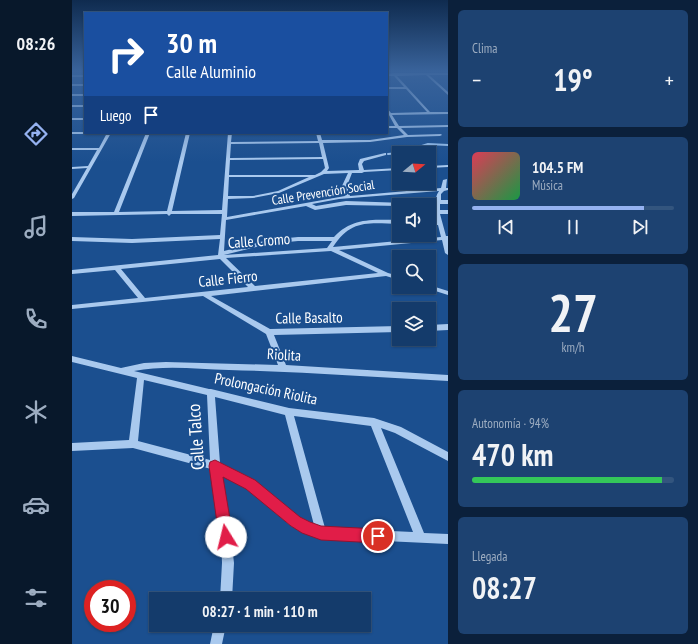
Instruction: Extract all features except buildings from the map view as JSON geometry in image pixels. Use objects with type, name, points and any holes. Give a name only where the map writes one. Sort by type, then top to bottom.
[{"type":"street","points":[[419,102],[430,114]]},
{"type":"street","points":[[72,106],[84,106]]},
{"type":"street","points":[[389,114],[448,113]]},
{"type":"street","points":[[389,114],[398,127],[407,136]]},
{"type":"street","points":[[72,119],[84,119]]},
{"type":"street","points":[[388,127],[448,126]]},
{"type":"street","points":[[72,133],[84,133]]},
{"type":"street","points":[[72,198],[74,190],[108,134]]},
{"type":"street","points":[[116,214],[148,134]]},
{"type":"street","points":[[169,214],[188,134]]},
{"type":"street","points":[[230,134],[222,255],[254,289]]},
{"type":"street","points":[[318,134],[327,168],[323,173]]},
{"type":"street","points":[[230,143],[376,141],[407,136],[440,135]]},
{"type":"street","points":[[72,149],[100,149]]},
{"type":"street","points":[[362,172],[360,164],[362,160],[385,154]]},
{"type":"street","points":[[229,158],[325,158]]},
{"type":"street","points":[[436,169],[448,166]]},
{"type":"street","points":[[72,168],[89,167]]},
{"type":"street","points":[[226,198],[253,197],[279,192],[323,173],[392,170]]},
{"type":"street","points":[[348,197],[343,190],[350,172]]},
{"type":"street","points":[[228,176],[316,176]]},
{"type":"street","points":[[445,178],[445,189],[439,194],[437,207],[440,223],[446,238],[448,252]]},
{"type":"street","name":"Calle Prevención Social","points":[[225,219],[348,197],[445,189]]},
{"type":"street","points":[[437,207],[448,202]]},
{"type":"street","points":[[307,204],[315,208],[346,203],[392,205]]},
{"type":"street","points":[[437,207],[448,212]]},
{"type":"street","points":[[72,214],[169,214],[225,212]]},
{"type":"street","points":[[392,222],[355,223],[346,228],[335,239],[330,248],[392,276]]},
{"type":"street","points":[[72,239],[132,242],[223,237]]},
{"type":"street","name":"Calle Cromo","points":[[72,272],[222,255],[446,238]]},
{"type":"street","points":[[222,255],[268,242],[298,239],[335,239]]},
{"type":"street","points":[[117,268],[143,300]]},
{"type":"street","name":"Calle Fierro","points":[[72,307],[386,274]]},
{"type":"street","points":[[436,289],[448,293]]},
{"type":"street","name":"Calle Basalto","points":[[205,294],[269,332],[392,329]]},
{"type":"street","points":[[436,328],[448,327]]},
{"type":"street","points":[[269,332],[283,368]]},
{"type":"street","name":"Prolongación Riolita","points":[[72,359],[289,412],[374,422],[394,428],[448,458]]},
{"type":"street","name":"Riolita","points":[[119,371],[156,365],[283,368],[448,378]]},
{"type":"street","points":[[133,444],[140,375]]},
{"type":"street","name":"Calle Talco","points":[[211,392],[215,466],[226,537],[228,563],[226,592]]},
{"type":"street","points":[[289,412],[321,533]]},
{"type":"street","points":[[374,422],[421,538]]},
{"type":"street","points":[[72,447],[133,444],[215,466],[250,485],[295,522],[321,533],[448,539]]},
{"type":"street","points":[[216,644],[219,632]]},
{"type":"waterway","points":[[422,146],[428,144],[448,145]]},
{"type":"waterway","points":[[388,154],[392,154]]},
{"type":"route","points":[[226,537],[215,466],[250,485],[295,522],[307,528],[321,533],[378,536]]}]
